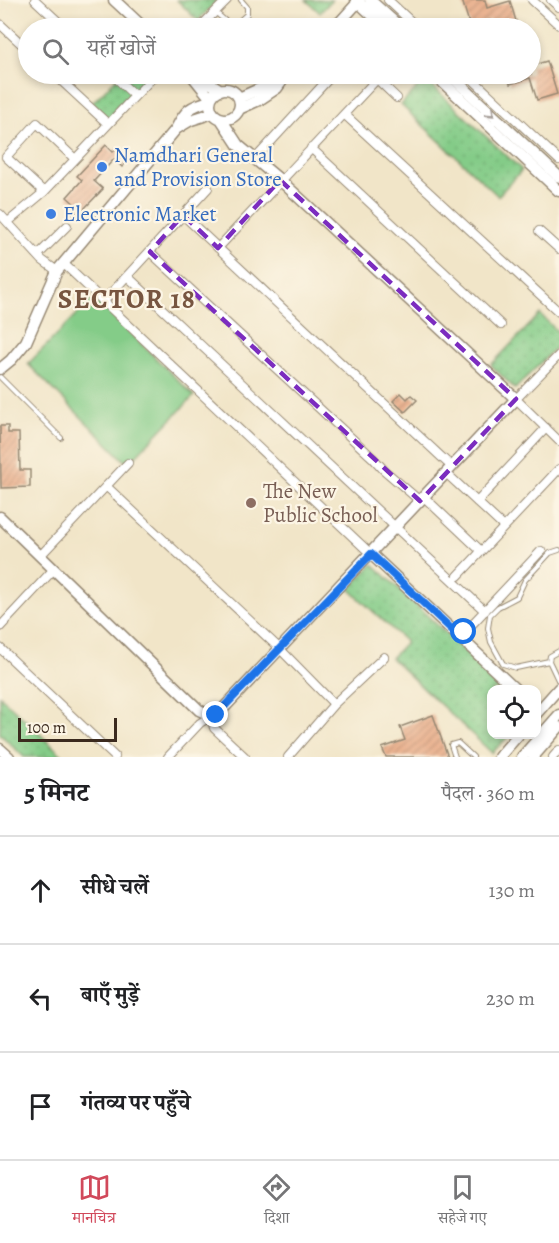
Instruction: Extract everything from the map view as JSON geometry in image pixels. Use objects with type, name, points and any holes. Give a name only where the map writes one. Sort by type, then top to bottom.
[{"type":"street","points":[[35,0],[54,18]]},
{"type":"street","points":[[114,0],[133,18]]},
{"type":"street","points":[[210,18],[228,0]]},
{"type":"street","points":[[370,0],[389,18]]},
{"type":"street","points":[[388,0],[407,18]]},
{"type":"street","points":[[532,0],[559,25]]},
{"type":"street","points":[[551,0],[559,8]]},
{"type":"street","points":[[337,18],[357,1],[375,18]]},
{"type":"street","points":[[0,24],[18,41]]},
{"type":"street","points":[[65,84],[108,124]]},
{"type":"street","points":[[122,84],[135,96]]},
{"type":"street","points":[[8,222],[44,192],[146,84]]},
{"type":"street","points":[[200,84],[217,116],[238,145],[280,180],[558,437]]},
{"type":"street","points":[[210,84],[220,90],[233,91],[238,107],[238,145]]},
{"type":"street","points":[[176,129],[191,120],[217,116],[231,118],[238,107],[272,84]]},
{"type":"street","points":[[255,159],[324,84]]},
{"type":"street","points":[[218,248],[372,84]]},
{"type":"street","points":[[382,84],[397,98]]},
{"type":"street","points":[[445,84],[559,191]]},
{"type":"street","points":[[459,84],[559,177]]},
{"type":"street","points":[[478,84],[559,160]]},
{"type":"street","points":[[0,369],[26,342],[60,267],[176,129],[182,117],[192,106],[210,100],[220,90]]},
{"type":"street","points":[[344,114],[559,312]]},
{"type":"street","points":[[44,192],[6,157],[37,123],[75,159]]},
{"type":"street","points":[[311,148],[501,325]]},
{"type":"street","points":[[103,302],[208,188]]},
{"type":"street","points":[[0,214],[39,254],[42,260],[60,267],[103,302],[511,685]]},
{"type":"street","points":[[183,215],[449,470],[477,502],[504,527]]},
{"type":"street","points":[[39,254],[67,226]]},
{"type":"street","points":[[539,231],[559,249]]},
{"type":"street","points":[[150,252],[391,477],[422,499],[481,551]]},
{"type":"street","points":[[128,276],[484,611]]},
{"type":"street","points":[[168,757],[200,723],[219,712],[559,354]]},
{"type":"street","points":[[477,502],[546,428]]},
{"type":"street","points":[[40,556],[128,463]]},
{"type":"street","points":[[458,576],[559,469]]},
{"type":"street","points":[[106,486],[280,649],[334,704]]},
{"type":"street","points":[[0,517],[199,710],[211,716],[214,728],[245,757]]},
{"type":"street","points":[[460,637],[541,551]]},
{"type":"street","points":[[0,627],[54,569]]},
{"type":"street","points":[[0,648],[115,757]]},
{"type":"street","points":[[288,757],[334,704],[384,657]]},
{"type":"street","points":[[541,707],[559,688]]},
{"type":"street","points":[[522,757],[559,715]]},
{"type":"street","points":[[533,757],[559,727]]},
{"type":"street","points":[[499,757],[515,739]]},
{"type":"street","points":[[0,749],[9,757]]},
{"type":"street","points":[[553,757],[559,750]]},
{"type":"lane","points":[[241,0],[247,7],[247,14],[243,18]]},
{"type":"lane","points":[[215,12],[222,18]]},
{"type":"lane","points":[[0,377],[61,438]]},
{"type":"lane","points":[[549,661],[516,668],[503,664],[491,642],[488,622],[493,610],[517,597],[525,580],[550,553],[559,550]]},
{"type":"lane","points":[[549,661],[550,657],[559,651]]},
{"type":"lane","points":[[549,661],[559,682]]},
{"type":"lane","points":[[455,757],[451,745],[458,743],[473,757]]},
{"type":"highlighted area","points":[[280,180],[516,399],[420,501],[150,252],[183,215],[218,248]]},
{"type":"green space","points":[[177,0],[217,0],[201,18],[195,18]]},
{"type":"green space","points":[[306,0],[332,0],[320,13]]},
{"type":"green space","points":[[111,84],[141,84],[108,119],[92,103]]},
{"type":"green space","points":[[420,84],[430,84],[522,170],[498,196],[401,105]]},
{"type":"green space","points":[[94,297],[194,396],[128,464],[28,364]]},
{"type":"green space","points":[[540,314],[559,333],[559,344],[515,389],[491,365]]},
{"type":"green space","points":[[373,564],[501,685],[487,685],[487,739],[506,739],[492,753],[391,658],[406,642],[349,589]]},
{"type":"green space","points":[[0,696],[64,757],[24,757],[0,734]]},
{"type":"building","points":[[462,0],[485,0],[487,8],[510,1],[515,18],[468,18]]},
{"type":"building","points":[[547,61],[557,94],[537,100],[532,84],[541,84],[541,63]]},
{"type":"building","points":[[106,145],[113,152],[118,147],[130,159],[122,167],[114,159],[94,181],[103,189],[78,215],[73,211],[77,206],[67,197],[82,180],[77,176]]},
{"type":"building","points":[[401,393],[407,399],[411,395],[417,400],[405,412],[393,401]]},
{"type":"building","points":[[0,426],[8,426],[8,433],[19,433],[20,470],[30,470],[30,487],[1,488]]},
{"type":"building","points":[[433,715],[448,757],[386,757],[382,748],[405,740],[400,727]]},
{"type":"place","name":"Namdhari General and Provision Store","points":[[102,167]]},
{"type":"place","name":"Electronic Market","points":[[51,214]]},
{"type":"place","name":"The New Public School","points":[[251,503]]},
{"type":"district","name":"SECTOR 18","points":[[127,299]]},
{"type":"route","points":[[216,715],[371,554],[460,637],[464,632]]}]
